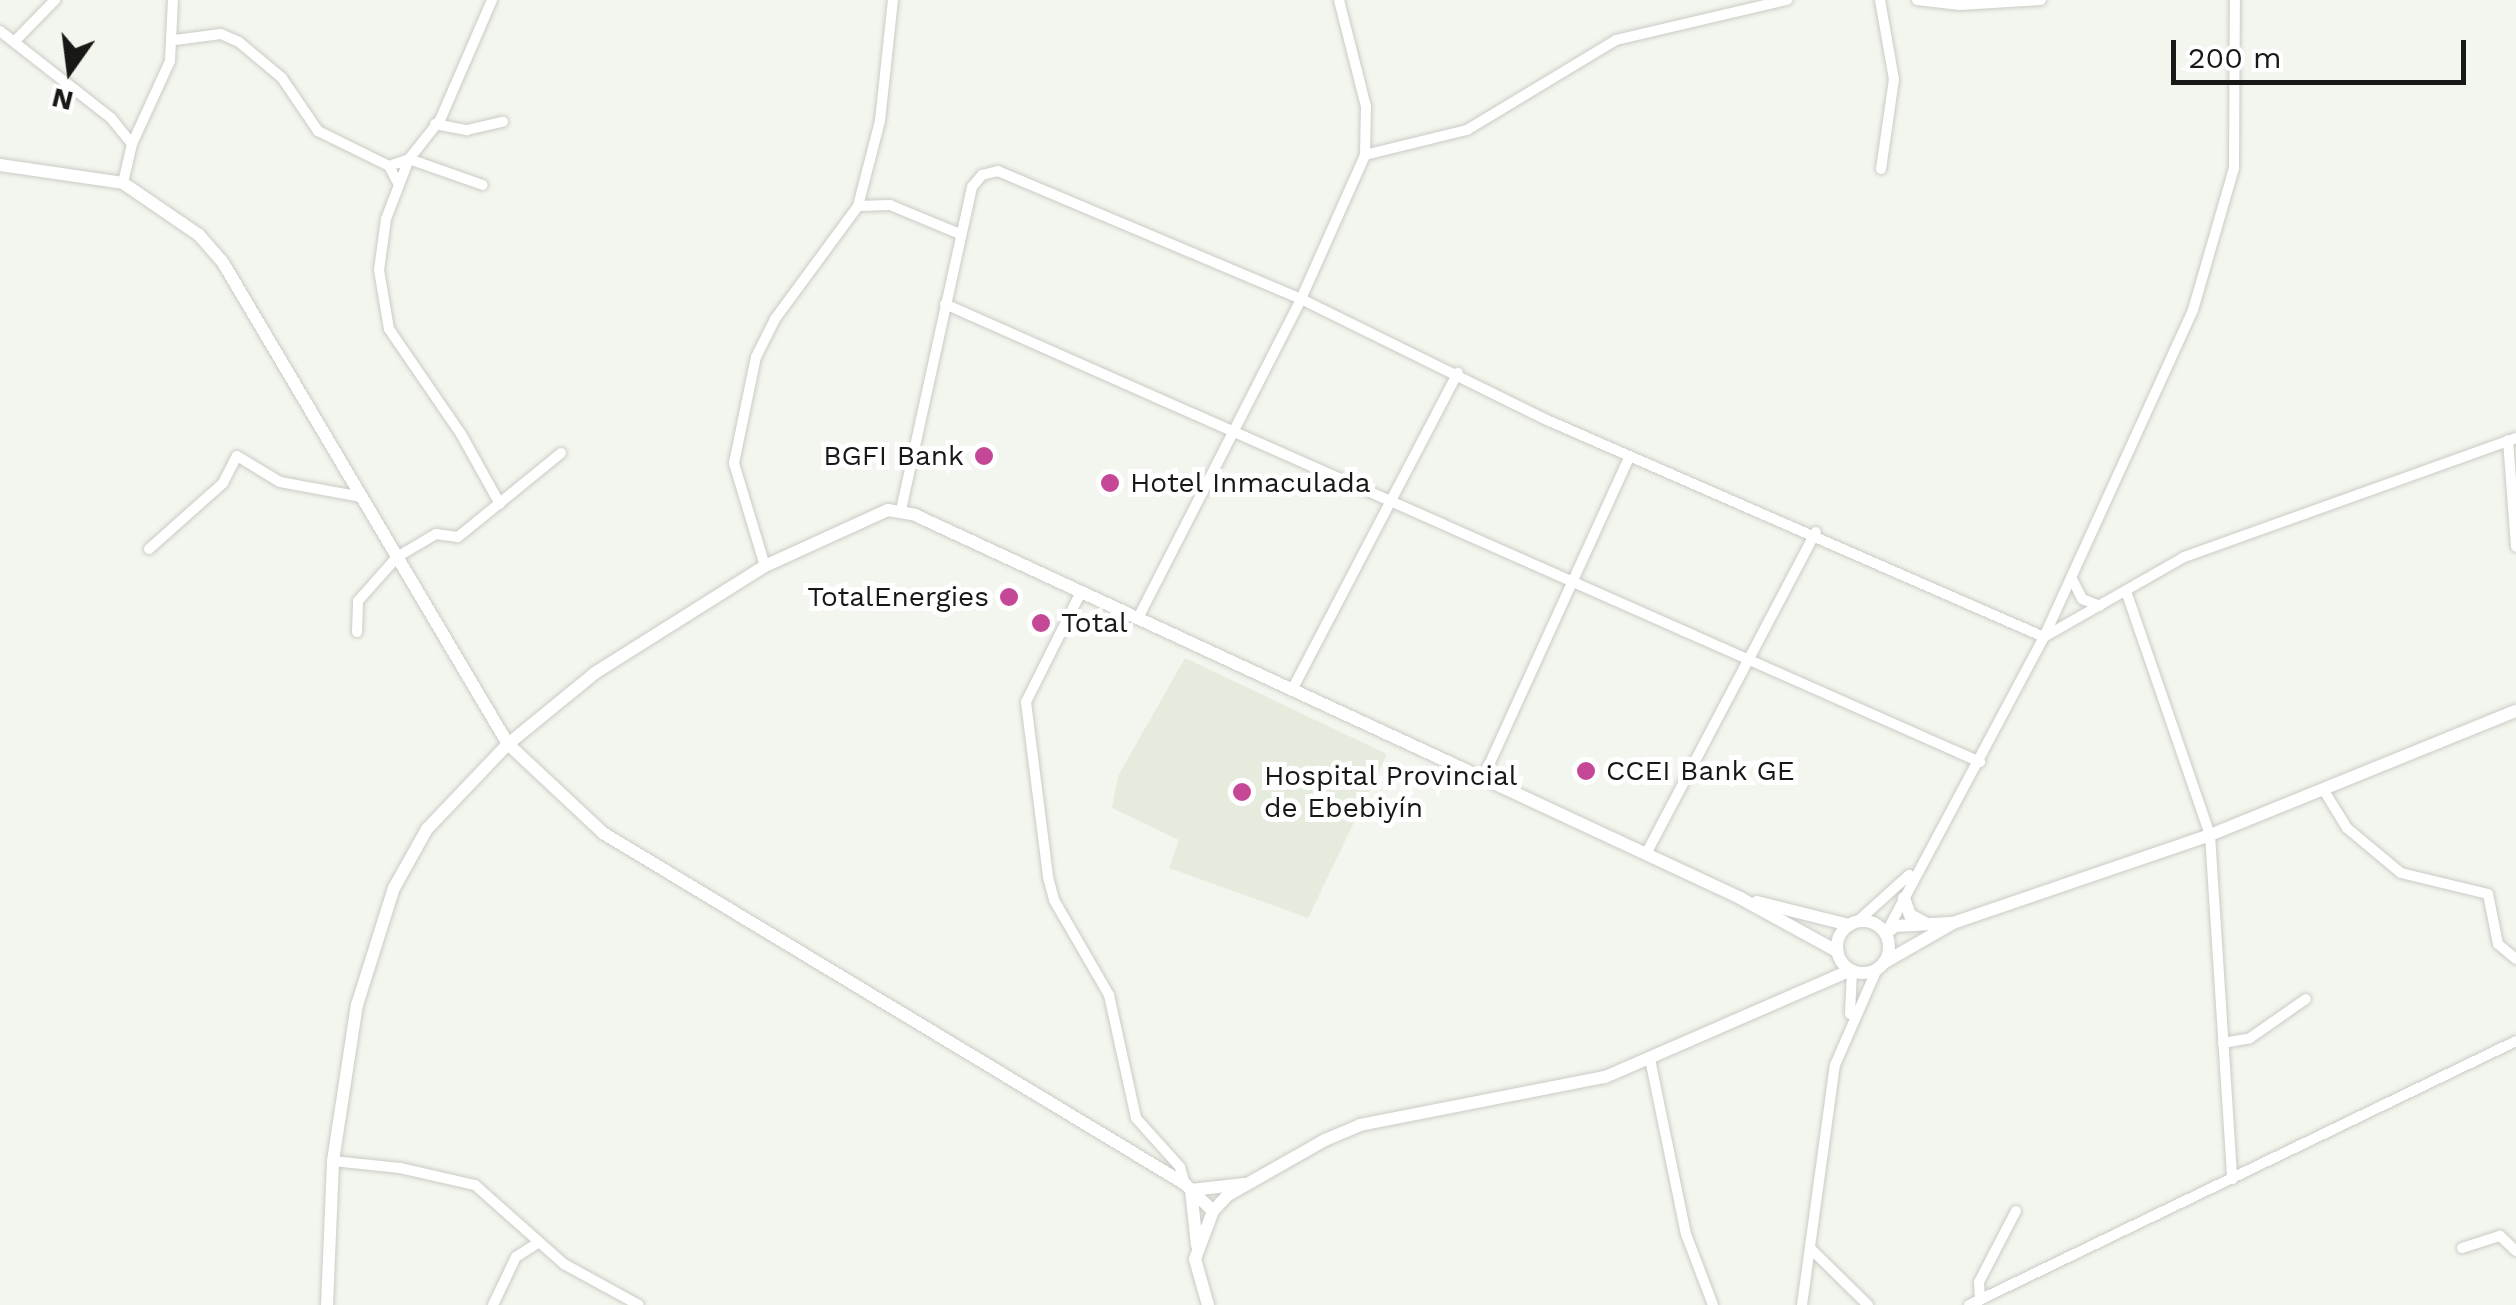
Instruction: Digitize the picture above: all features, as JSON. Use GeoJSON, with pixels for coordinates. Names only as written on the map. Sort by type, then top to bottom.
{"type":"FeatureCollection","features":[{"type":"Feature","properties":{"kind":"street"},"geometry":{"type":"LineString","coordinates":[[14,42],[56,0]]}},
{"type":"Feature","properties":{"kind":"street"},"geometry":{"type":"LineString","coordinates":[[123,183],[132,144],[175,40],[173,0]]}},
{"type":"Feature","properties":{"kind":"street"},"geometry":{"type":"LineString","coordinates":[[492,0],[435,124],[409,159],[382,239],[384,319],[500,504]]}},
{"type":"Feature","properties":{"kind":"street"},"geometry":{"type":"LineString","coordinates":[[765,566],[734,464],[756,357],[774,319],[858,206],[880,120],[892,0]]}},
{"type":"Feature","properties":{"kind":"street"},"geometry":{"type":"LineString","coordinates":[[1138,618],[1301,299],[1365,155],[1366,107],[1339,0]]}},
{"type":"Feature","properties":{"kind":"street"},"geometry":{"type":"LineString","coordinates":[[1365,155],[1467,130],[1616,40],[1787,0]]}},
{"type":"Feature","properties":{"kind":"street"},"geometry":{"type":"LineString","coordinates":[[1880,0],[1894,79],[1881,169]]}},
{"type":"Feature","properties":{"kind":"street"},"geometry":{"type":"LineString","coordinates":[[1917,0],[1960,5],[2042,0]]}},
{"type":"Feature","properties":{"kind":"street"},"geometry":{"type":"LineString","coordinates":[[1802,1305],[1835,1065],[1850,1020],[1881,965],[1886,933],[1914,871],[1980,762],[2072,579],[2187,324],[2220,231],[2234,168],[2235,0]]}},
{"type":"Feature","properties":{"kind":"street"},"geometry":{"type":"LineString","coordinates":[[0,31],[111,118],[132,144]]}},
{"type":"Feature","properties":{"kind":"street"},"geometry":{"type":"LineString","coordinates":[[175,40],[221,34],[239,42],[282,78],[330,142],[389,166],[399,185]]}},
{"type":"Feature","properties":{"kind":"street"},"geometry":{"type":"LineString","coordinates":[[435,124],[467,130],[503,122]]}},
{"type":"Feature","properties":{"kind":"street"},"geometry":{"type":"LineString","coordinates":[[389,166],[409,159],[483,184]]}},
{"type":"Feature","properties":{"kind":"street"},"geometry":{"type":"LineString","coordinates":[[0,166],[123,183],[174,212],[222,261],[508,744],[603,832],[650,865],[1188,1187],[1213,1212]]}},
{"type":"Feature","properties":{"kind":"street"},"geometry":{"type":"LineString","coordinates":[[901,510],[972,187],[982,175],[998,171],[1301,299],[1629,456],[1816,532],[2044,637]]}},
{"type":"Feature","properties":{"kind":"street"},"geometry":{"type":"LineString","coordinates":[[858,206],[890,205],[960,234]]}},
{"type":"Feature","properties":{"kind":"street"},"geometry":{"type":"LineString","coordinates":[[944,304],[1980,762]]}},
{"type":"Feature","properties":{"kind":"street"},"geometry":{"type":"LineString","coordinates":[[1292,690],[1458,373]]}},
{"type":"Feature","properties":{"kind":"street"},"geometry":{"type":"LineString","coordinates":[[2044,637],[2184,557],[2512,439],[2516,547]]}},
{"type":"Feature","properties":{"kind":"street"},"geometry":{"type":"LineString","coordinates":[[357,632],[358,600],[397,557],[436,534],[458,536],[561,452]]}},
{"type":"Feature","properties":{"kind":"street"},"geometry":{"type":"LineString","coordinates":[[148,548],[222,484],[237,456],[280,482],[362,497]]}},
{"type":"Feature","properties":{"kind":"street"},"geometry":{"type":"LineString","coordinates":[[1483,778],[1577,583],[1629,456]]}},
{"type":"Feature","properties":{"kind":"street"},"geometry":{"type":"LineString","coordinates":[[328,1305],[333,1161],[357,1005],[394,888],[428,829],[508,744],[594,673],[765,566],[862,518],[901,510],[1740,898],[1838,955],[1851,970],[1850,1020]]}},
{"type":"Feature","properties":{"kind":"street"},"geometry":{"type":"LineString","coordinates":[[1646,854],[1816,532]]}},
{"type":"Feature","properties":{"kind":"street"},"geometry":{"type":"LineString","coordinates":[[2072,579],[2082,599],[2100,606]]}},
{"type":"Feature","properties":{"kind":"street"},"geometry":{"type":"LineString","coordinates":[[2126,591],[2210,835],[2232,1178]]}},
{"type":"Feature","properties":{"kind":"street"},"geometry":{"type":"LineString","coordinates":[[1081,592],[1026,702],[1048,877],[1054,900],[1109,994],[1136,1118],[1180,1167],[1188,1187],[1198,1248],[1196,1268],[1208,1305]]}},
{"type":"Feature","properties":{"kind":"street"},"geometry":{"type":"LineString","coordinates":[[1198,1248],[1213,1212],[1248,1184],[1360,1125],[1604,1077],[1851,970],[1881,965],[1954,923],[2210,835],[2516,712]]}},
{"type":"Feature","properties":{"kind":"street"},"geometry":{"type":"LineString","coordinates":[[2323,790],[2347,828],[2401,873],[2488,894],[2498,944],[2516,959]]}},
{"type":"Feature","properties":{"kind":"street"},"geometry":{"type":"LineString","coordinates":[[1812,986],[1838,955],[1853,923],[1914,871]]}},
{"type":"Feature","properties":{"kind":"street"},"geometry":{"type":"LineString","coordinates":[[1740,898],[1853,923],[1874,922],[1886,933]]}},
{"type":"Feature","properties":{"kind":"street"},"geometry":{"type":"LineString","coordinates":[[1904,898],[1910,914],[1931,924]]}},
{"type":"Feature","properties":{"kind":"street"},"geometry":{"type":"LineString","coordinates":[[1886,933],[1954,923]]}},
{"type":"Feature","properties":{"kind":"street"},"geometry":{"type":"LineString","coordinates":[[2223,1043],[2250,1038],[2306,999]]}},
{"type":"Feature","properties":{"kind":"street"},"geometry":{"type":"LineString","coordinates":[[1974,1302],[2516,1041]]}},
{"type":"Feature","properties":{"kind":"street"},"geometry":{"type":"LineString","coordinates":[[1650,1059],[1686,1234],[1712,1305]]}},
{"type":"Feature","properties":{"kind":"street"},"geometry":{"type":"LineString","coordinates":[[333,1161],[475,1186],[564,1264],[639,1305]]}},
{"type":"Feature","properties":{"kind":"street"},"geometry":{"type":"LineString","coordinates":[[1188,1187],[1248,1184]]}},
{"type":"Feature","properties":{"kind":"street"},"geometry":{"type":"LineString","coordinates":[[1974,1302],[1979,1282],[2016,1212]]}},
{"type":"Feature","properties":{"kind":"street"},"geometry":{"type":"LineString","coordinates":[[2462,1248],[2500,1236],[2516,1251]]}},
{"type":"Feature","properties":{"kind":"street"},"geometry":{"type":"LineString","coordinates":[[493,1305],[516,1256],[539,1242]]}},
{"type":"Feature","properties":{"kind":"street"},"geometry":{"type":"LineString","coordinates":[[1811,1249],[1868,1305]]}},
{"type":"Feature","properties":{"kind":"shaded area","name":"Hospital Provincial de Ebebiyín"},"geometry":{"type":"Polygon","coordinates":[[[1185,658],[1387,754],[1308,918],[1169,868],[1179,840],[1112,808],[1118,776],[1185,658]]]}},
{"type":"Feature","properties":{"kind":"place","name":"BGFI Bank"},"geometry":{"type":"Point","coordinates":[984,456]}},
{"type":"Feature","properties":{"kind":"place","name":"Hotel Inmaculada"},"geometry":{"type":"Point","coordinates":[1110,483]}},
{"type":"Feature","properties":{"kind":"place","name":"TotalEnergies"},"geometry":{"type":"Point","coordinates":[1009,597]}},
{"type":"Feature","properties":{"kind":"place","name":"Total"},"geometry":{"type":"Point","coordinates":[1041,623]}},
{"type":"Feature","properties":{"kind":"place","name":"CCEI Bank GE"},"geometry":{"type":"Point","coordinates":[1586,771]}},
{"type":"Feature","properties":{"kind":"place","name":"Hospital Provincial de Ebebiyín"},"geometry":{"type":"Point","coordinates":[1242,792]}}]}
